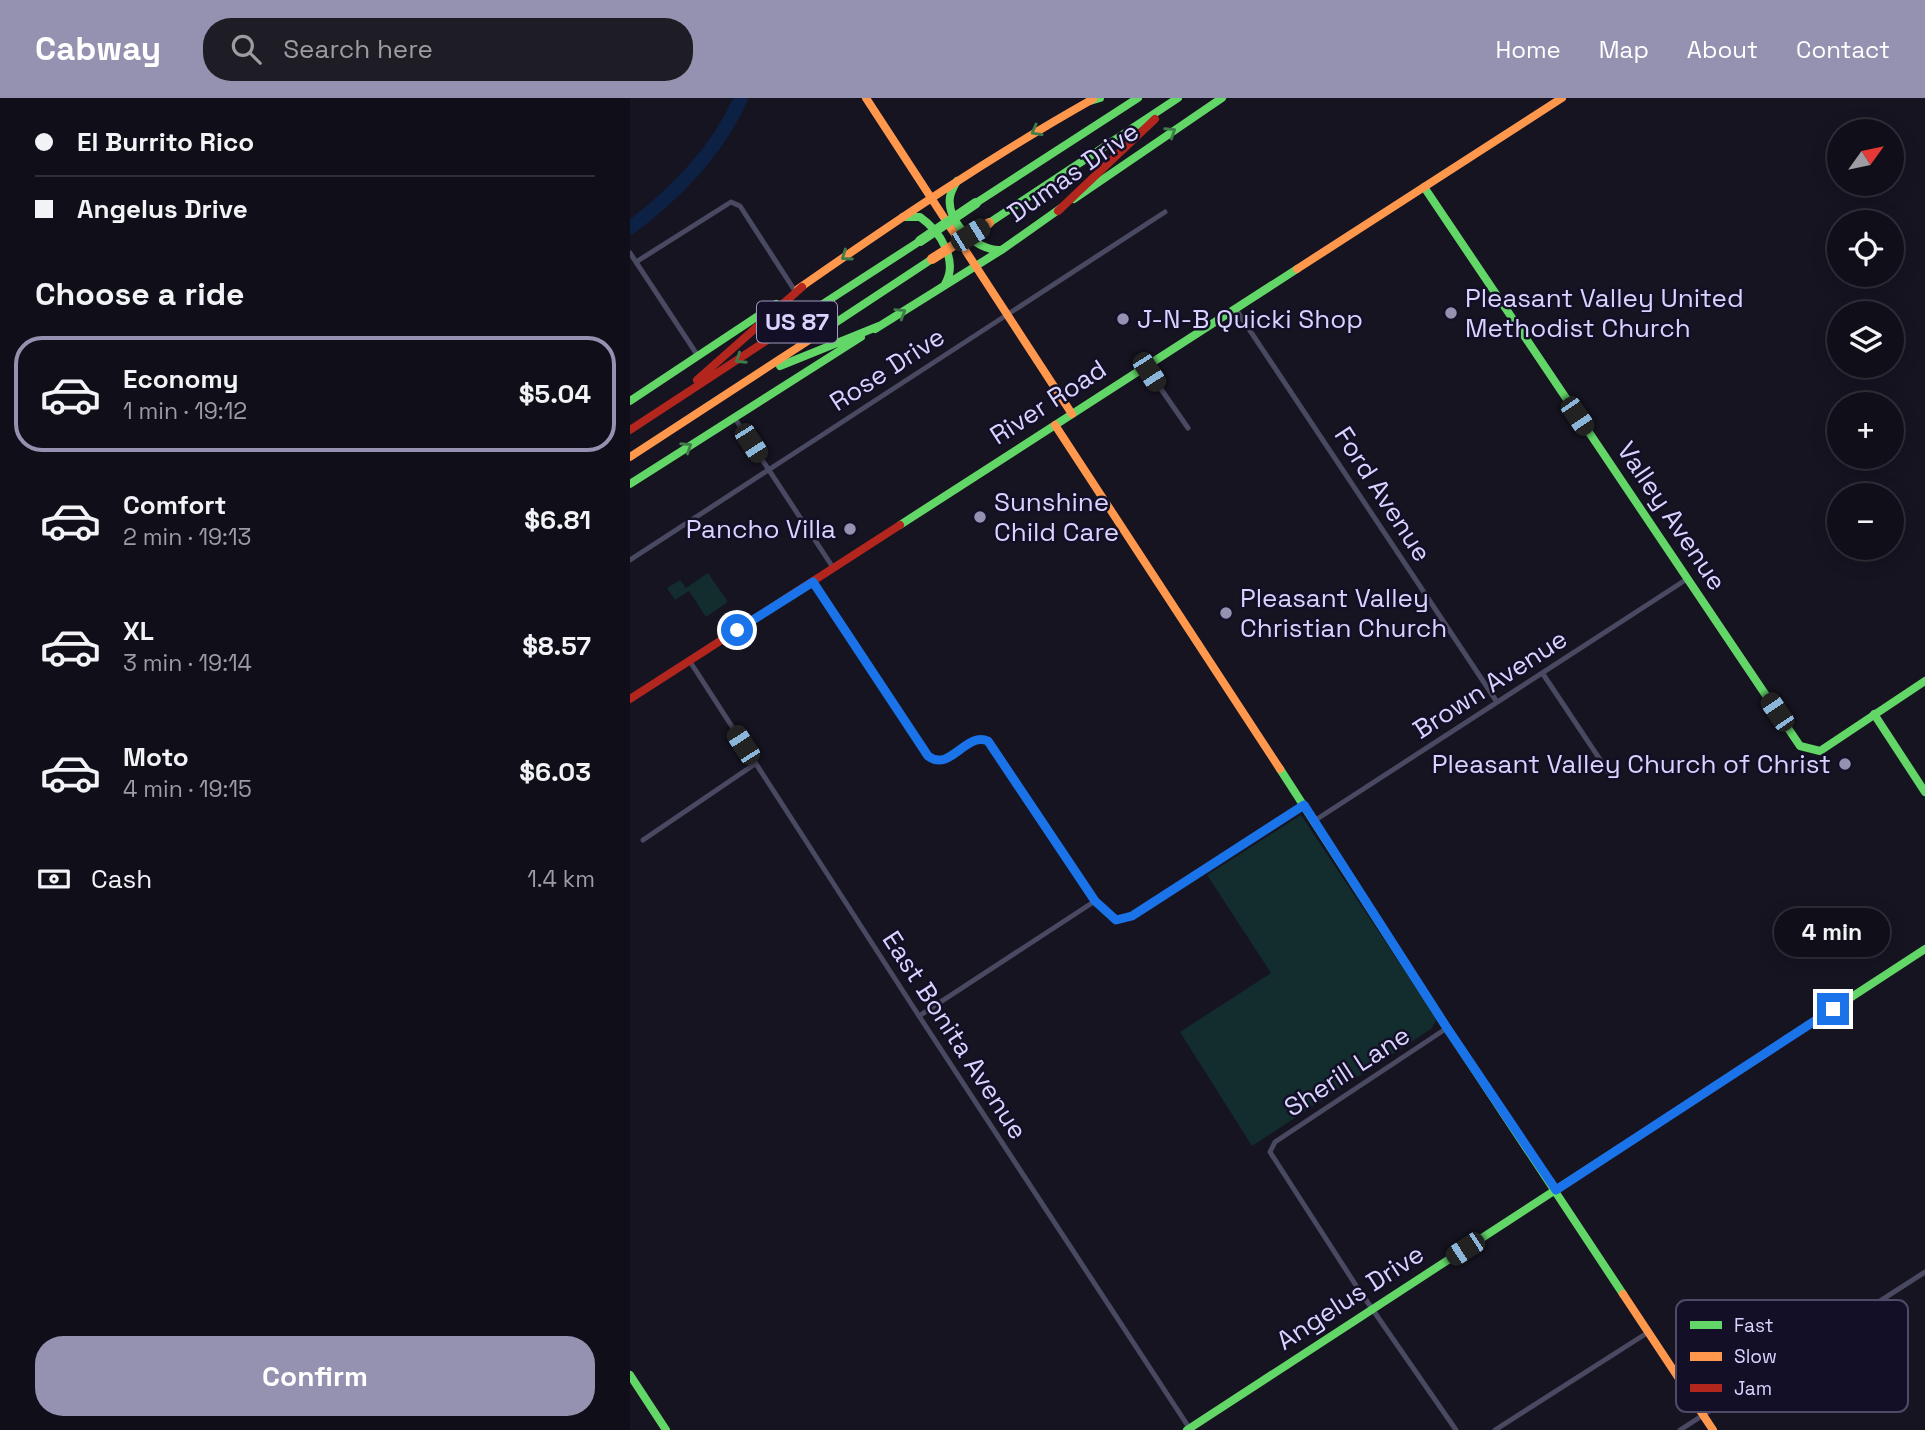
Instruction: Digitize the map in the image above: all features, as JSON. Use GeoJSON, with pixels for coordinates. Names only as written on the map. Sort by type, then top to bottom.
{"type":"FeatureCollection","features":[{"type":"Feature","properties":{"kind":"main road"},"geometry":{"type":"LineString","coordinates":[[866,98],[1072,414]]}},
{"type":"Feature","properties":{"kind":"main road","name":"US 87"},"geometry":{"type":"LineString","coordinates":[[630,430],[1138,98]]}},
{"type":"Feature","properties":{"kind":"main road"},"geometry":{"type":"LineString","coordinates":[[1058,211],[1179,98]]}},
{"type":"Feature","properties":{"kind":"main road","name":"US 87"},"geometry":{"type":"LineString","coordinates":[[630,457],[1179,98]]}},
{"type":"Feature","properties":{"kind":"main road","name":"Dumas Drive"},"geometry":{"type":"LineString","coordinates":[[630,484],[1003,249],[1137,154],[1222,98]]}},
{"type":"Feature","properties":{"kind":"main road","name":"River Road"},"geometry":{"type":"LineString","coordinates":[[630,699],[1562,98]]}},
{"type":"Feature","properties":{"kind":"main road","name":"Dumas Drive"},"geometry":{"type":"LineString","coordinates":[[630,401],[799,289],[930,197],[1020,140],[1095,99]]}},
{"type":"Feature","properties":{"kind":"main road"},"geometry":{"type":"LineString","coordinates":[[957,181],[950,197],[951,211],[962,228],[976,244],[988,250],[1003,249]]}},
{"type":"Feature","properties":{"kind":"main road","name":"Valley Avenue"},"geometry":{"type":"LineString","coordinates":[[1423,187],[1800,746],[1820,751],[1925,681]]}},
{"type":"Feature","properties":{"kind":"main road"},"geometry":{"type":"LineString","coordinates":[[900,217],[920,217],[943,245],[950,259],[952,272],[943,286]]}},
{"type":"Feature","properties":{"kind":"main road"},"geometry":{"type":"LineString","coordinates":[[673,402],[799,289]]}},
{"type":"Feature","properties":{"kind":"main road"},"geometry":{"type":"LineString","coordinates":[[716,401],[792,360],[879,326]]}},
{"type":"Feature","properties":{"kind":"main road"},"geometry":{"type":"LineString","coordinates":[[1055,425],[1676,1375]]}},
{"type":"Feature","properties":{"kind":"main road"},"geometry":{"type":"LineString","coordinates":[[1874,714],[1925,792]]}},
{"type":"Feature","properties":{"kind":"main road","name":"Angelus Drive"},"geometry":{"type":"LineString","coordinates":[[1189,1429],[1925,949]]}},
{"type":"Feature","properties":{"kind":"main road"},"geometry":{"type":"LineString","coordinates":[[630,1375],[666,1430]]}},
{"type":"Feature","properties":{"kind":"main road"},"geometry":{"type":"LineString","coordinates":[[1701,1412],[1713,1430]]}},
{"type":"Feature","properties":{"kind":"street"},"geometry":{"type":"LineString","coordinates":[[636,262],[731,202],[740,206],[799,289]]}},
{"type":"Feature","properties":{"kind":"street","name":"Rose Drive"},"geometry":{"type":"LineString","coordinates":[[630,560],[1165,212]]}},
{"type":"Feature","properties":{"kind":"street"},"geometry":{"type":"LineString","coordinates":[[630,253],[698,356]]}},
{"type":"Feature","properties":{"kind":"street","name":"Ford Avenue"},"geometry":{"type":"LineString","coordinates":[[1235,308],[1497,702]]}},
{"type":"Feature","properties":{"kind":"street"},"geometry":{"type":"LineString","coordinates":[[1145,366],[1188,428]]}},
{"type":"Feature","properties":{"kind":"street"},"geometry":{"type":"LineString","coordinates":[[734,416],[834,569]]}},
{"type":"Feature","properties":{"kind":"street","name":"Brown Avenue"},"geometry":{"type":"LineString","coordinates":[[1314,821],[1687,579]]}},
{"type":"Feature","properties":{"kind":"street"},"geometry":{"type":"LineString","coordinates":[[813,582],[928,756],[941,760],[978,739],[988,741],[1095,901],[1111,917],[1119,920],[1132,916],[1304,805]]}},
{"type":"Feature","properties":{"kind":"street","name":"East Bonita Avenue"},"geometry":{"type":"LineString","coordinates":[[689,660],[1189,1429]]}},
{"type":"Feature","properties":{"kind":"street"},"geometry":{"type":"LineString","coordinates":[[1543,674],[1609,773]]}},
{"type":"Feature","properties":{"kind":"street"},"geometry":{"type":"LineString","coordinates":[[643,839],[755,764]]}},
{"type":"Feature","properties":{"kind":"street"},"geometry":{"type":"LineString","coordinates":[[919,1016],[1095,901]]}},
{"type":"Feature","properties":{"kind":"street","name":"Sherill Lane"},"geometry":{"type":"LineString","coordinates":[[1373,1309],[1272,1156],[1270,1148],[1275,1142],[1447,1028]]}},
{"type":"Feature","properties":{"kind":"street"},"geometry":{"type":"LineString","coordinates":[[1882,1300],[1925,1272]]}},
{"type":"Feature","properties":{"kind":"street"},"geometry":{"type":"LineString","coordinates":[[1373,1309],[1456,1430]]}},
{"type":"Feature","properties":{"kind":"street"},"geometry":{"type":"LineString","coordinates":[[1495,1430],[1647,1332]]}},
{"type":"Feature","properties":{"kind":"street"},"geometry":{"type":"LineString","coordinates":[[1680,1430],[1708,1412]]}},
{"type":"Feature","properties":{"kind":"green space"},"geometry":{"type":"Polygon","coordinates":[[[708,573],[728,602],[706,617],[689,591],[675,600],[667,588],[680,580],[686,588],[708,573]]]}},
{"type":"Feature","properties":{"kind":"green space"},"geometry":{"type":"Polygon","coordinates":[[[1301,815],[1436,1021],[1431,1029],[1252,1146],[1180,1032],[1271,973],[1207,875],[1301,815]]]}},
{"type":"Feature","properties":{"kind":"waterway"},"geometry":{"type":"LineString","coordinates":[[630,228],[663,201],[694,170],[720,136],[741,98]]}},
{"type":"Feature","properties":{"kind":"traffic: fast"},"geometry":{"type":"LineString","coordinates":[[1090,101],[1100,98]]}},
{"type":"Feature","properties":{"kind":"traffic: fast"},"geometry":{"type":"LineString","coordinates":[[976,203],[1138,98]]}},
{"type":"Feature","properties":{"kind":"traffic: fast"},"geometry":{"type":"LineString","coordinates":[[989,223],[1178,98]]}},
{"type":"Feature","properties":{"kind":"traffic: fast"},"geometry":{"type":"LineString","coordinates":[[1074,199],[1222,98]]}},
{"type":"Feature","properties":{"kind":"traffic: fast"},"geometry":{"type":"LineString","coordinates":[[957,181],[950,195],[950,206],[958,225],[982,246],[1000,250]]}},
{"type":"Feature","properties":{"kind":"traffic: fast"},"geometry":{"type":"LineString","coordinates":[[1424,187],[1800,746],[1820,751],[1925,681]]}},
{"type":"Feature","properties":{"kind":"traffic: fast"},"geometry":{"type":"LineString","coordinates":[[920,241],[976,203]]}},
{"type":"Feature","properties":{"kind":"traffic: fast"},"geometry":{"type":"LineString","coordinates":[[875,329],[1003,249],[1061,208]]}},
{"type":"Feature","properties":{"kind":"traffic: fast"},"geometry":{"type":"LineString","coordinates":[[903,217],[920,217],[940,238],[949,256],[949,275],[945,284]]}},
{"type":"Feature","properties":{"kind":"traffic: fast"},"geometry":{"type":"LineString","coordinates":[[775,335],[920,241]]}},
{"type":"Feature","properties":{"kind":"traffic: fast"},"geometry":{"type":"LineString","coordinates":[[823,331],[932,259]]}},
{"type":"Feature","properties":{"kind":"traffic: fast"},"geometry":{"type":"LineString","coordinates":[[900,525],[1297,269]]}},
{"type":"Feature","properties":{"kind":"traffic: fast"},"geometry":{"type":"LineString","coordinates":[[630,401],[776,304]]}},
{"type":"Feature","properties":{"kind":"traffic: fast"},"geometry":{"type":"LineString","coordinates":[[780,366],[879,326]]}},
{"type":"Feature","properties":{"kind":"traffic: fast"},"geometry":{"type":"LineString","coordinates":[[630,484],[861,337]]}},
{"type":"Feature","properties":{"kind":"traffic: fast"},"geometry":{"type":"LineString","coordinates":[[1874,714],[1925,792]]}},
{"type":"Feature","properties":{"kind":"traffic: fast"},"geometry":{"type":"LineString","coordinates":[[1280,769],[1623,1294]]}},
{"type":"Feature","properties":{"kind":"traffic: fast"},"geometry":{"type":"LineString","coordinates":[[1801,1030],[1925,949]]}},
{"type":"Feature","properties":{"kind":"traffic: fast"},"geometry":{"type":"LineString","coordinates":[[1187,1430],[1620,1148]]}},
{"type":"Feature","properties":{"kind":"traffic: fast"},"geometry":{"type":"LineString","coordinates":[[630,1375],[666,1430]]}},
{"type":"Feature","properties":{"kind":"traffic: slow"},"geometry":{"type":"LineString","coordinates":[[866,98],[1072,414]]}},
{"type":"Feature","properties":{"kind":"traffic: slow"},"geometry":{"type":"LineString","coordinates":[[1297,269],[1562,98]]}},
{"type":"Feature","properties":{"kind":"traffic: slow"},"geometry":{"type":"LineString","coordinates":[[798,289],[943,191],[1093,99]]}},
{"type":"Feature","properties":{"kind":"traffic: slow"},"geometry":{"type":"LineString","coordinates":[[932,259],[989,223]]}},
{"type":"Feature","properties":{"kind":"traffic: slow"},"geometry":{"type":"LineString","coordinates":[[630,457],[823,331]]}},
{"type":"Feature","properties":{"kind":"traffic: slow"},"geometry":{"type":"LineString","coordinates":[[1055,425],[1280,769]]}},
{"type":"Feature","properties":{"kind":"traffic: slow"},"geometry":{"type":"LineString","coordinates":[[1623,1294],[1676,1374]]}},
{"type":"Feature","properties":{"kind":"traffic: slow"},"geometry":{"type":"LineString","coordinates":[[1701,1412],[1713,1430]]}},
{"type":"Feature","properties":{"kind":"traffic: jam"},"geometry":{"type":"LineString","coordinates":[[1058,211],[1155,119]]}},
{"type":"Feature","properties":{"kind":"traffic: jam"},"geometry":{"type":"LineString","coordinates":[[697,380],[802,287]]}},
{"type":"Feature","properties":{"kind":"traffic: jam"},"geometry":{"type":"LineString","coordinates":[[630,430],[775,335]]}},
{"type":"Feature","properties":{"kind":"traffic: jam"},"geometry":{"type":"LineString","coordinates":[[630,699],[900,525]]}},
{"type":"Feature","properties":{"kind":"traffic: jam"},"geometry":{"type":"LineString","coordinates":[[1620,1148],[1801,1030]]}},
{"type":"Feature","properties":{"kind":"place","name":"Pleasant Valley United Methodist Church"},"geometry":{"type":"Point","coordinates":[1451,313]}},
{"type":"Feature","properties":{"kind":"place","name":"J-N-B Quicki Shop"},"geometry":{"type":"Point","coordinates":[1123,319]}},
{"type":"Feature","properties":{"kind":"place","name":"Sunshine Child Care"},"geometry":{"type":"Point","coordinates":[980,517]}},
{"type":"Feature","properties":{"kind":"place","name":"Pancho Villa"},"geometry":{"type":"Point","coordinates":[850,529]}},
{"type":"Feature","properties":{"kind":"place","name":"Pleasant Valley Christian Church"},"geometry":{"type":"Point","coordinates":[1226,613]}},
{"type":"Feature","properties":{"kind":"place","name":"Pleasant Valley Church of Christ"},"geometry":{"type":"Point","coordinates":[1845,764]}},
{"type":"Feature","properties":{"kind":"route"},"geometry":{"type":"LineString","coordinates":[[737,630],[813,582],[928,756],[937,761],[978,739],[983,738],[991,743],[1095,901],[1116,920],[1132,916],[1304,805],[1447,1028],[1556,1190],[1833,1009]]}}]}
